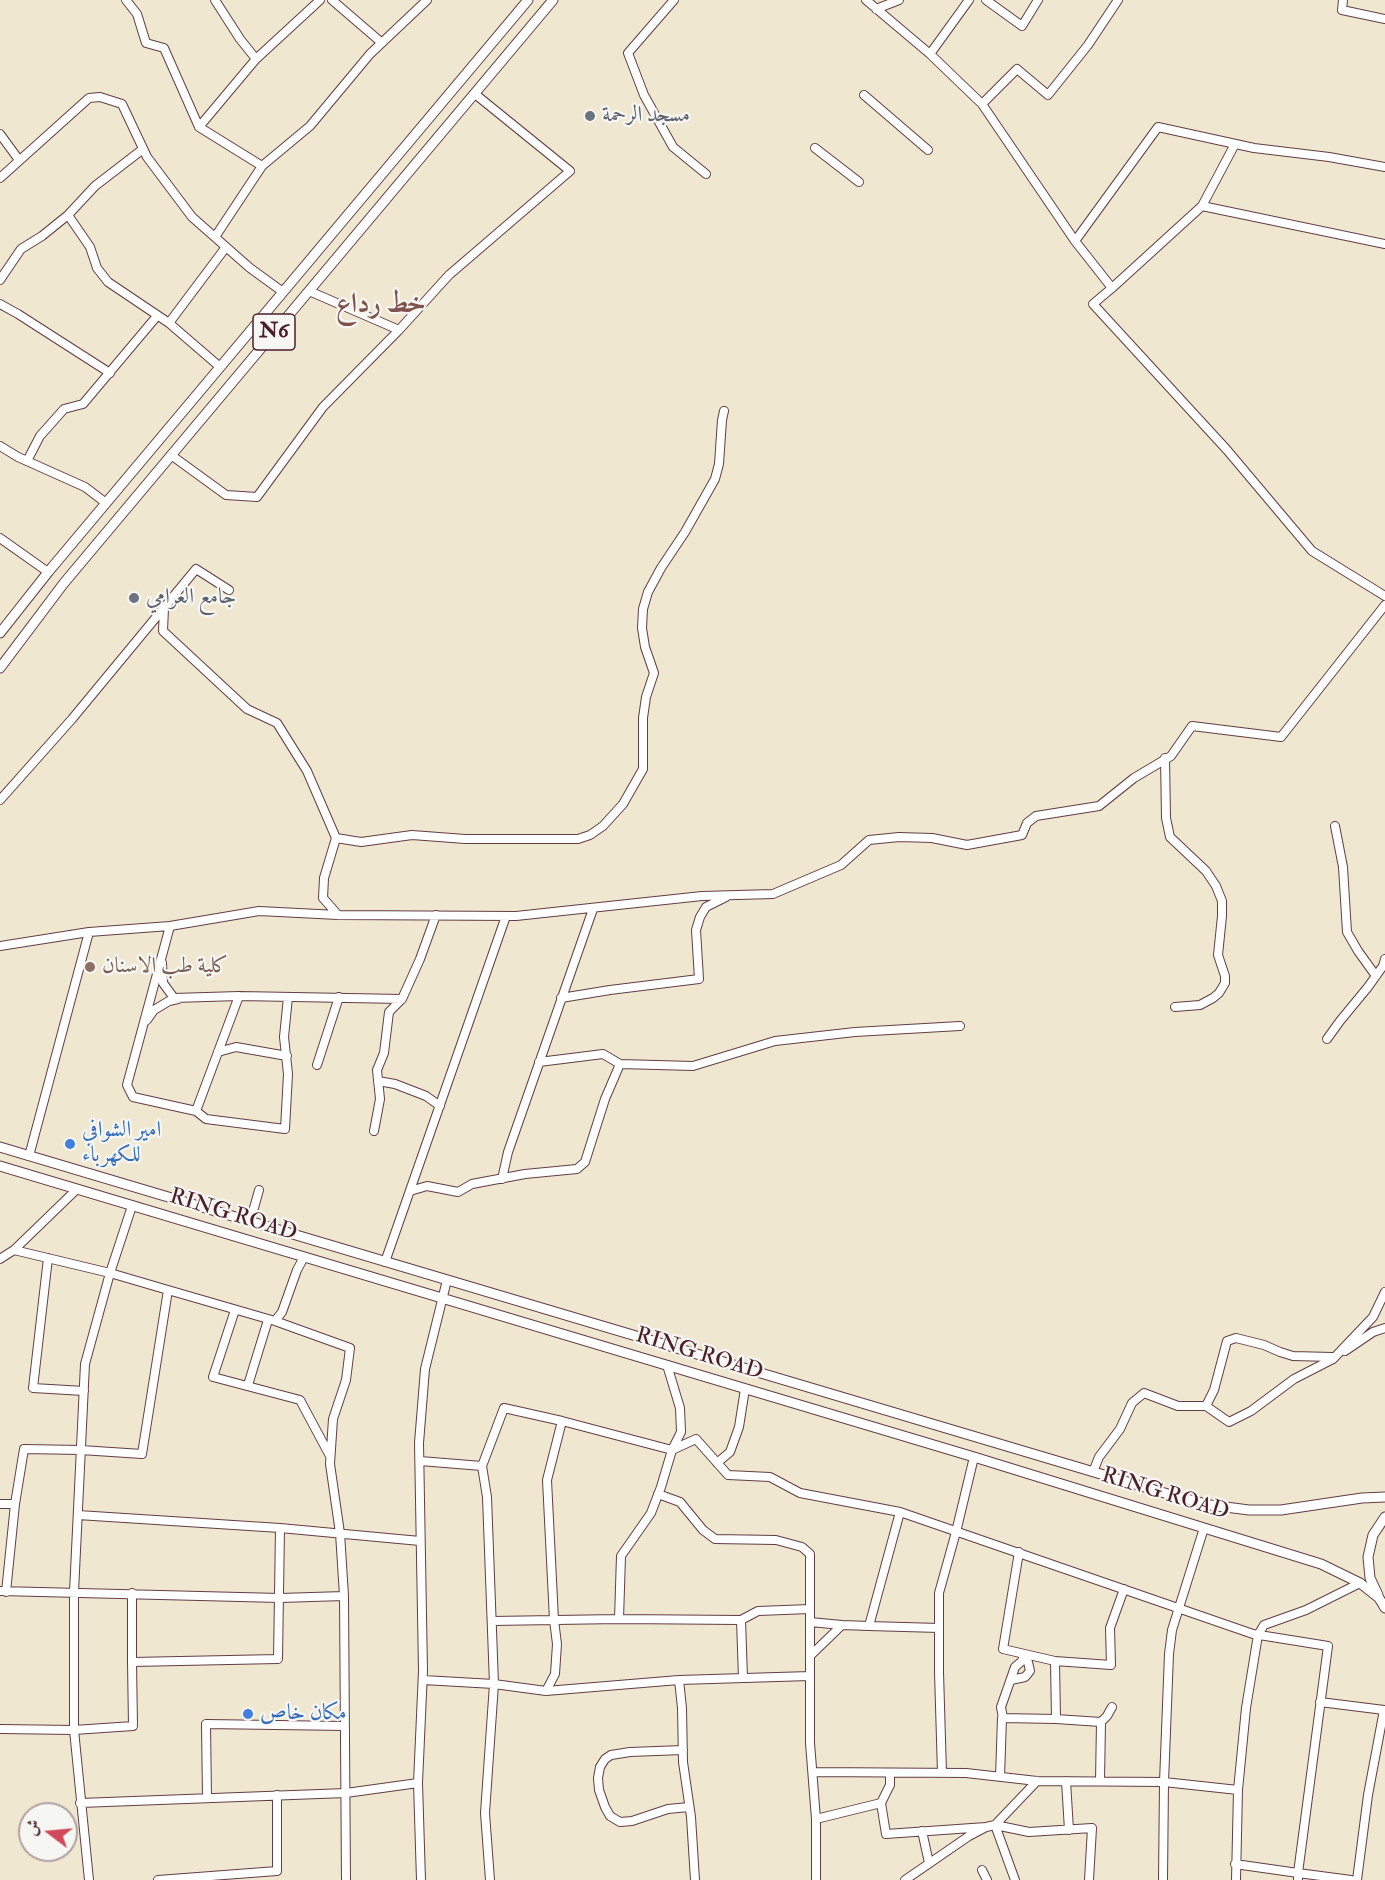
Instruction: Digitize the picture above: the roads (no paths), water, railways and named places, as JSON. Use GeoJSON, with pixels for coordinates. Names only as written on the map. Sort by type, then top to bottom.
{"type":"FeatureCollection","features":[{"type":"Feature","properties":{"kind":"main road","name":"N6"},"geometry":{"type":"LineString","coordinates":[[0,633],[48,572],[528,0]]}},
{"type":"Feature","properties":{"kind":"main road","name":"N6"},"geometry":{"type":"LineString","coordinates":[[0,668],[64,583],[553,0]]}},
{"type":"Feature","properties":{"kind":"main road"},"geometry":{"type":"LineString","coordinates":[[480,58],[492,72]]}},
{"type":"Feature","properties":{"kind":"main road"},"geometry":{"type":"LineString","coordinates":[[412,139],[424,154]]}},
{"type":"Feature","properties":{"kind":"main road"},"geometry":{"type":"LineString","coordinates":[[48,572],[64,583]]}},
{"type":"Feature","properties":{"kind":"main road","name":"RING ROAD"},"geometry":{"type":"LineString","coordinates":[[0,1147],[1210,1505],[1249,1510],[1281,1510],[1362,1498],[1385,1497]]}},
{"type":"Feature","properties":{"kind":"main road","name":"RING ROAD"},"geometry":{"type":"LineString","coordinates":[[0,1166],[974,1457],[1321,1564],[1360,1583],[1383,1604]]}},
{"type":"Feature","properties":{"kind":"main road"},"geometry":{"type":"LineString","coordinates":[[250,1241],[253,1222]]}},
{"type":"Feature","properties":{"kind":"main road"},"geometry":{"type":"LineString","coordinates":[[1383,1604],[1370,1578],[1368,1557],[1373,1535],[1385,1516]]}},
{"type":"Feature","properties":{"kind":"street"},"geometry":{"type":"LineString","coordinates":[[126,0],[137,14],[146,43],[164,48],[199,127],[262,166]]}},
{"type":"Feature","properties":{"kind":"street"},"geometry":{"type":"LineString","coordinates":[[199,127],[256,59],[320,0]]}},
{"type":"Feature","properties":{"kind":"street"},"geometry":{"type":"LineString","coordinates":[[332,0],[382,43]]}},
{"type":"Feature","properties":{"kind":"street"},"geometry":{"type":"LineString","coordinates":[[215,237],[262,166],[310,126],[370,54],[427,0]]}},
{"type":"Feature","properties":{"kind":"street"},"geometry":{"type":"LineString","coordinates":[[674,0],[628,53],[644,95],[674,147],[706,174]]}},
{"type":"Feature","properties":{"kind":"street"},"geometry":{"type":"LineString","coordinates":[[866,0],[930,54],[982,104],[1075,241],[1112,288]]}},
{"type":"Feature","properties":{"kind":"street"},"geometry":{"type":"LineString","coordinates":[[876,9],[899,0]]}},
{"type":"Feature","properties":{"kind":"street"},"geometry":{"type":"LineString","coordinates":[[930,54],[969,0]]}},
{"type":"Feature","properties":{"kind":"street"},"geometry":{"type":"LineString","coordinates":[[986,0],[1022,26],[1038,0]]}},
{"type":"Feature","properties":{"kind":"street"},"geometry":{"type":"LineString","coordinates":[[982,104],[1017,69],[1048,95],[1088,45],[1118,0]]}},
{"type":"Feature","properties":{"kind":"street"},"geometry":{"type":"LineString","coordinates":[[1343,0],[1342,10],[1385,19]]}},
{"type":"Feature","properties":{"kind":"street"},"geometry":{"type":"LineString","coordinates":[[220,2],[240,39],[256,59]]}},
{"type":"Feature","properties":{"kind":"street"},"geometry":{"type":"LineString","coordinates":[[171,455],[226,495],[257,497],[323,407],[399,330],[449,275],[570,171],[475,94]]}},
{"type":"Feature","properties":{"kind":"street"},"geometry":{"type":"LineString","coordinates":[[864,95],[928,150]]}},
{"type":"Feature","properties":{"kind":"street"},"geometry":{"type":"LineString","coordinates":[[0,178],[89,98],[100,97],[122,104],[147,157],[192,217],[250,268],[283,292]]}},
{"type":"Feature","properties":{"kind":"street"},"geometry":{"type":"LineString","coordinates":[[1075,241],[1158,127],[1235,144],[1385,167]]}},
{"type":"Feature","properties":{"kind":"street"},"geometry":{"type":"LineString","coordinates":[[0,134],[19,160]]}},
{"type":"Feature","properties":{"kind":"street"},"geometry":{"type":"LineString","coordinates":[[1235,144],[1202,206],[1093,304],[1227,450],[1312,551],[1385,596]]}},
{"type":"Feature","properties":{"kind":"street"},"geometry":{"type":"LineString","coordinates":[[815,148],[859,182]]}},
{"type":"Feature","properties":{"kind":"street"},"geometry":{"type":"LineString","coordinates":[[0,280],[21,249],[68,215],[95,186],[143,149]]}},
{"type":"Feature","properties":{"kind":"street"},"geometry":{"type":"LineString","coordinates":[[1202,206],[1385,244]]}},
{"type":"Feature","properties":{"kind":"street"},"geometry":{"type":"LineString","coordinates":[[68,215],[90,248],[97,268],[108,282],[169,323],[220,367]]}},
{"type":"Feature","properties":{"kind":"street"},"geometry":{"type":"LineString","coordinates":[[169,323],[226,247]]}},
{"type":"Feature","properties":{"kind":"street"},"geometry":{"type":"LineString","coordinates":[[309,291],[399,330]]}},
{"type":"Feature","properties":{"kind":"street"},"geometry":{"type":"LineString","coordinates":[[0,304],[110,373]]}},
{"type":"Feature","properties":{"kind":"street"},"geometry":{"type":"LineString","coordinates":[[27,461],[40,436],[64,409],[83,404],[157,316]]}},
{"type":"Feature","properties":{"kind":"street"},"geometry":{"type":"LineString","coordinates":[[336,838],[361,842],[412,835],[465,839],[578,839],[590,835],[623,804],[643,769],[644,708],[654,673],[645,647],[642,628],[643,609],[648,592],[661,568],[685,532],[715,479],[719,464],[724,411]]}},
{"type":"Feature","properties":{"kind":"street"},"geometry":{"type":"LineString","coordinates":[[0,446],[85,487],[106,503]]}},
{"type":"Feature","properties":{"kind":"street"},"geometry":{"type":"LineString","coordinates":[[0,538],[48,572]]}},
{"type":"Feature","properties":{"kind":"street"},"geometry":{"type":"LineString","coordinates":[[0,800],[72,719],[196,569],[229,590]]}},
{"type":"Feature","properties":{"kind":"street"},"geometry":{"type":"LineString","coordinates":[[0,946],[89,932],[170,926],[259,911],[338,915],[506,916],[593,909],[702,896],[773,894],[841,865],[869,840],[899,837],[932,838],[967,846],[1022,835],[1028,823],[1036,816],[1099,806],[1134,778],[1171,756],[1192,726],[1281,737],[1385,605]]}},
{"type":"Feature","properties":{"kind":"street"},"geometry":{"type":"LineString","coordinates":[[164,609],[163,631],[247,709],[277,723],[307,771],[336,838],[324,878],[323,898],[338,915]]}},
{"type":"Feature","properties":{"kind":"street"},"geometry":{"type":"LineString","coordinates":[[1166,758],[1166,818],[1170,837],[1206,871],[1222,901],[1218,955],[1225,976],[1225,983],[1213,998],[1200,1005],[1175,1007]]}},
{"type":"Feature","properties":{"kind":"street"},"geometry":{"type":"LineString","coordinates":[[1335,826],[1342,867],[1347,932],[1376,976]]}},
{"type":"Feature","properties":{"kind":"street"},"geometry":{"type":"LineString","coordinates":[[561,998],[699,979],[696,930],[700,917],[706,907],[730,895]]}},
{"type":"Feature","properties":{"kind":"street"},"geometry":{"type":"LineString","coordinates":[[502,1179],[507,1152],[593,909]]}},
{"type":"Feature","properties":{"kind":"street"},"geometry":{"type":"LineString","coordinates":[[374,1131],[380,1099],[377,1070],[384,1053],[389,1012],[402,999],[436,915]]}},
{"type":"Feature","properties":{"kind":"street"},"geometry":{"type":"LineString","coordinates":[[385,1262],[506,916]]}},
{"type":"Feature","properties":{"kind":"street"},"geometry":{"type":"LineString","coordinates":[[170,926],[127,1085],[133,1097],[195,1111],[206,1119],[285,1129],[288,1074],[284,1037],[288,997]]}},
{"type":"Feature","properties":{"kind":"street"},"geometry":{"type":"LineString","coordinates":[[29,1156],[89,932]]}},
{"type":"Feature","properties":{"kind":"street"},"geometry":{"type":"LineString","coordinates":[[162,957],[163,983],[174,998],[239,996],[402,999]]}},
{"type":"Feature","properties":{"kind":"street"},"geometry":{"type":"LineString","coordinates":[[1327,1039],[1384,965]]}},
{"type":"Feature","properties":{"kind":"street"},"geometry":{"type":"LineString","coordinates":[[195,1111],[239,996]]}},
{"type":"Feature","properties":{"kind":"street"},"geometry":{"type":"LineString","coordinates":[[143,1026],[154,1010],[169,1001],[183,998]]}},
{"type":"Feature","properties":{"kind":"street"},"geometry":{"type":"LineString","coordinates":[[317,1065],[339,998]]}},
{"type":"Feature","properties":{"kind":"street"},"geometry":{"type":"LineString","coordinates":[[539,1062],[603,1054],[620,1064],[693,1066],[775,1041],[855,1032],[960,1026]]}},
{"type":"Feature","properties":{"kind":"street"},"geometry":{"type":"LineString","coordinates":[[218,1052],[236,1047],[287,1056]]}},
{"type":"Feature","properties":{"kind":"street"},"geometry":{"type":"LineString","coordinates":[[410,1191],[427,1186],[458,1192],[472,1184],[547,1171],[577,1169],[585,1162],[604,1099],[620,1064]]}},
{"type":"Feature","properties":{"kind":"street"},"geometry":{"type":"LineString","coordinates":[[378,1081],[395,1084],[426,1096],[440,1106]]}},
{"type":"Feature","properties":{"kind":"street"},"geometry":{"type":"LineString","coordinates":[[0,1259],[14,1250],[77,1189]]}},
{"type":"Feature","properties":{"kind":"street"},"geometry":{"type":"LineString","coordinates":[[253,1222],[259,1190]]}},
{"type":"Feature","properties":{"kind":"street"},"geometry":{"type":"LineString","coordinates":[[88,1880],[74,1730],[74,1592],[85,1364],[110,1273],[132,1206]]}},
{"type":"Feature","properties":{"kind":"street"},"geometry":{"type":"LineString","coordinates":[[14,1250],[110,1273],[271,1321],[350,1348],[346,1380],[333,1419],[330,1464],[340,1533],[344,1596],[346,1880]]}},
{"type":"Feature","properties":{"kind":"street"},"geometry":{"type":"LineString","coordinates":[[248,1385],[271,1321],[282,1312],[304,1257]]}},
{"type":"Feature","properties":{"kind":"street"},"geometry":{"type":"LineString","coordinates":[[48,1258],[33,1388],[84,1391]]}},
{"type":"Feature","properties":{"kind":"street"},"geometry":{"type":"LineString","coordinates":[[421,1880],[418,1784],[423,1680],[419,1443],[425,1369],[447,1280]]}},
{"type":"Feature","properties":{"kind":"street"},"geometry":{"type":"LineString","coordinates":[[168,1290],[142,1454],[81,1449],[24,1449],[3,1592],[280,1598],[344,1596]]}},
{"type":"Feature","properties":{"kind":"street"},"geometry":{"type":"LineString","coordinates":[[1206,1406],[1214,1390],[1227,1341],[1236,1338],[1247,1340],[1293,1356],[1334,1358],[1373,1317],[1385,1292]]}},
{"type":"Feature","properties":{"kind":"street"},"geometry":{"type":"LineString","coordinates":[[235,1310],[213,1377],[300,1400],[331,1457]]}},
{"type":"Feature","properties":{"kind":"street"},"geometry":{"type":"LineString","coordinates":[[1093,1472],[1099,1457],[1120,1429],[1132,1402],[1144,1394],[1178,1406],[1206,1406],[1229,1422],[1251,1411],[1294,1378],[1334,1358],[1373,1332],[1385,1328]]}},
{"type":"Feature","properties":{"kind":"street"},"geometry":{"type":"LineString","coordinates":[[620,1618],[621,1556],[651,1512],[672,1450],[681,1432],[680,1408],[667,1365]]}},
{"type":"Feature","properties":{"kind":"street"},"geometry":{"type":"LineString","coordinates":[[717,1463],[730,1452],[739,1428],[745,1389]]}},
{"type":"Feature","properties":{"kind":"street"},"geometry":{"type":"LineString","coordinates":[[490,1880],[484,1813],[494,1684],[487,1497],[482,1466],[504,1408],[672,1450],[696,1439],[728,1475],[770,1477],[800,1493],[900,1512],[1258,1635],[1328,1646],[1298,1876]]}},
{"type":"Feature","properties":{"kind":"street"},"geometry":{"type":"LineString","coordinates":[[546,1691],[555,1674],[557,1644],[547,1480],[562,1421]]}},
{"type":"Feature","properties":{"kind":"street"},"geometry":{"type":"LineString","coordinates":[[942,1773],[939,1593],[974,1457]]}},
{"type":"Feature","properties":{"kind":"street"},"geometry":{"type":"LineString","coordinates":[[420,1461],[482,1466]]}},
{"type":"Feature","properties":{"kind":"street"},"geometry":{"type":"LineString","coordinates":[[658,1494],[680,1502],[703,1530],[715,1539],[776,1540],[802,1548],[810,1554],[810,1743],[816,1819],[816,1880]]}},
{"type":"Feature","properties":{"kind":"street"},"geometry":{"type":"LineString","coordinates":[[0,1504],[15,1504]]}},
{"type":"Feature","properties":{"kind":"street"},"geometry":{"type":"LineString","coordinates":[[869,1626],[900,1512]]}},
{"type":"Feature","properties":{"kind":"street"},"geometry":{"type":"LineString","coordinates":[[78,1515],[280,1528],[420,1541]]}},
{"type":"Feature","properties":{"kind":"street"},"geometry":{"type":"LineString","coordinates":[[132,1662],[278,1659],[280,1528]]}},
{"type":"Feature","properties":{"kind":"street"},"geometry":{"type":"LineString","coordinates":[[1163,1880],[1169,1654],[1178,1607],[1204,1528]]}},
{"type":"Feature","properties":{"kind":"street"},"geometry":{"type":"LineString","coordinates":[[1019,1552],[1003,1650],[1027,1657],[1055,1661],[1111,1665],[1110,1628],[1125,1589]]}},
{"type":"Feature","properties":{"kind":"street"},"geometry":{"type":"LineString","coordinates":[[1236,1880],[1238,1790],[1246,1708],[1258,1635],[1264,1625],[1306,1610],[1360,1583]]}},
{"type":"Feature","properties":{"kind":"street"},"geometry":{"type":"LineString","coordinates":[[0,1729],[74,1730],[133,1726],[132,1593]]}},
{"type":"Feature","properties":{"kind":"street"},"geometry":{"type":"LineString","coordinates":[[492,1621],[620,1618],[741,1620],[758,1611],[810,1609]]}},
{"type":"Feature","properties":{"kind":"street"},"geometry":{"type":"LineString","coordinates":[[741,1620],[743,1678]]}},
{"type":"Feature","properties":{"kind":"street"},"geometry":{"type":"LineString","coordinates":[[810,1622],[939,1628]]}},
{"type":"Feature","properties":{"kind":"street"},"geometry":{"type":"LineString","coordinates":[[810,1656],[842,1625]]}},
{"type":"Feature","properties":{"kind":"street"},"geometry":{"type":"LineString","coordinates":[[1000,1777],[1003,1718],[1001,1707],[1015,1668],[1027,1657]]}},
{"type":"Feature","properties":{"kind":"street"},"geometry":{"type":"LineString","coordinates":[[1055,1661],[1056,1719]]}},
{"type":"Feature","properties":{"kind":"street"},"geometry":{"type":"LineString","coordinates":[[423,1680],[494,1684],[546,1691],[679,1680],[810,1676]]}},
{"type":"Feature","properties":{"kind":"street"},"geometry":{"type":"LineString","coordinates":[[679,1680],[683,1762],[695,1880]]}},
{"type":"Feature","properties":{"kind":"street"},"geometry":{"type":"LineString","coordinates":[[1320,1702],[1384,1710],[1368,1795],[1357,1880]]}},
{"type":"Feature","properties":{"kind":"street"},"geometry":{"type":"LineString","coordinates":[[1100,1781],[1101,1722],[1112,1707]]}},
{"type":"Feature","properties":{"kind":"street"},"geometry":{"type":"LineString","coordinates":[[1003,1718],[1101,1722]]}},
{"type":"Feature","properties":{"kind":"street"},"geometry":{"type":"LineString","coordinates":[[207,1798],[206,1724],[345,1726]]}},
{"type":"Feature","properties":{"kind":"street"},"geometry":{"type":"LineString","coordinates":[[683,1750],[611,1755],[600,1767],[599,1790],[610,1816],[620,1822],[632,1821],[668,1809],[689,1807]]}},
{"type":"Feature","properties":{"kind":"street"},"geometry":{"type":"LineString","coordinates":[[813,1772],[966,1773],[1037,1781],[1164,1782],[1238,1790]]}},
{"type":"Feature","properties":{"kind":"street"},"geometry":{"type":"LineString","coordinates":[[890,1773],[890,1785],[881,1803],[886,1833],[995,1825],[1029,1832],[1092,1828],[1089,1880]]}},
{"type":"Feature","properties":{"kind":"street"},"geometry":{"type":"LineString","coordinates":[[995,1825],[1037,1781]]}},
{"type":"Feature","properties":{"kind":"street"},"geometry":{"type":"LineString","coordinates":[[1066,1781],[1069,1830]]}},
{"type":"Feature","properties":{"kind":"street"},"geometry":{"type":"LineString","coordinates":[[80,1803],[346,1793],[418,1784]]}},
{"type":"Feature","properties":{"kind":"street"},"geometry":{"type":"LineString","coordinates":[[158,1880],[277,1871],[277,1795]]}},
{"type":"Feature","properties":{"kind":"street"},"geometry":{"type":"LineString","coordinates":[[816,1819],[881,1803]]}},
{"type":"Feature","properties":{"kind":"street"},"geometry":{"type":"LineString","coordinates":[[995,1825],[1015,1880]]}},
{"type":"Feature","properties":{"kind":"street"},"geometry":{"type":"LineString","coordinates":[[905,1880],[986,1827]]}},
{"type":"Feature","properties":{"kind":"street"},"geometry":{"type":"LineString","coordinates":[[922,1831],[929,1863]]}},
{"type":"Feature","properties":{"kind":"street"},"geometry":{"type":"LineString","coordinates":[[1235,1864],[1298,1876],[1351,1880]]}},
{"type":"Feature","properties":{"kind":"street"},"geometry":{"type":"LineString","coordinates":[[981,1870],[987,1880]]}},
{"type":"Feature","properties":{"kind":"place","name":"مسجد الرحمة"},"geometry":{"type":"Point","coordinates":[590,116]}},
{"type":"Feature","properties":{"kind":"place","name":"جامع العرامي"},"geometry":{"type":"Point","coordinates":[134,598]}},
{"type":"Feature","properties":{"kind":"place","name":"كلية طب الاسنان"},"geometry":{"type":"Point","coordinates":[90,967]}},
{"type":"Feature","properties":{"kind":"place","name":"امير الشوافي للكهرباء"},"geometry":{"type":"Point","coordinates":[70,1144]}},
{"type":"Feature","properties":{"kind":"place","name":"مكان خاص"},"geometry":{"type":"Point","coordinates":[248,1714]}},
{"type":"Feature","properties":{"kind":"district","name":"خط رداع"},"geometry":{"type":"Point","coordinates":[381,306]}}]}
